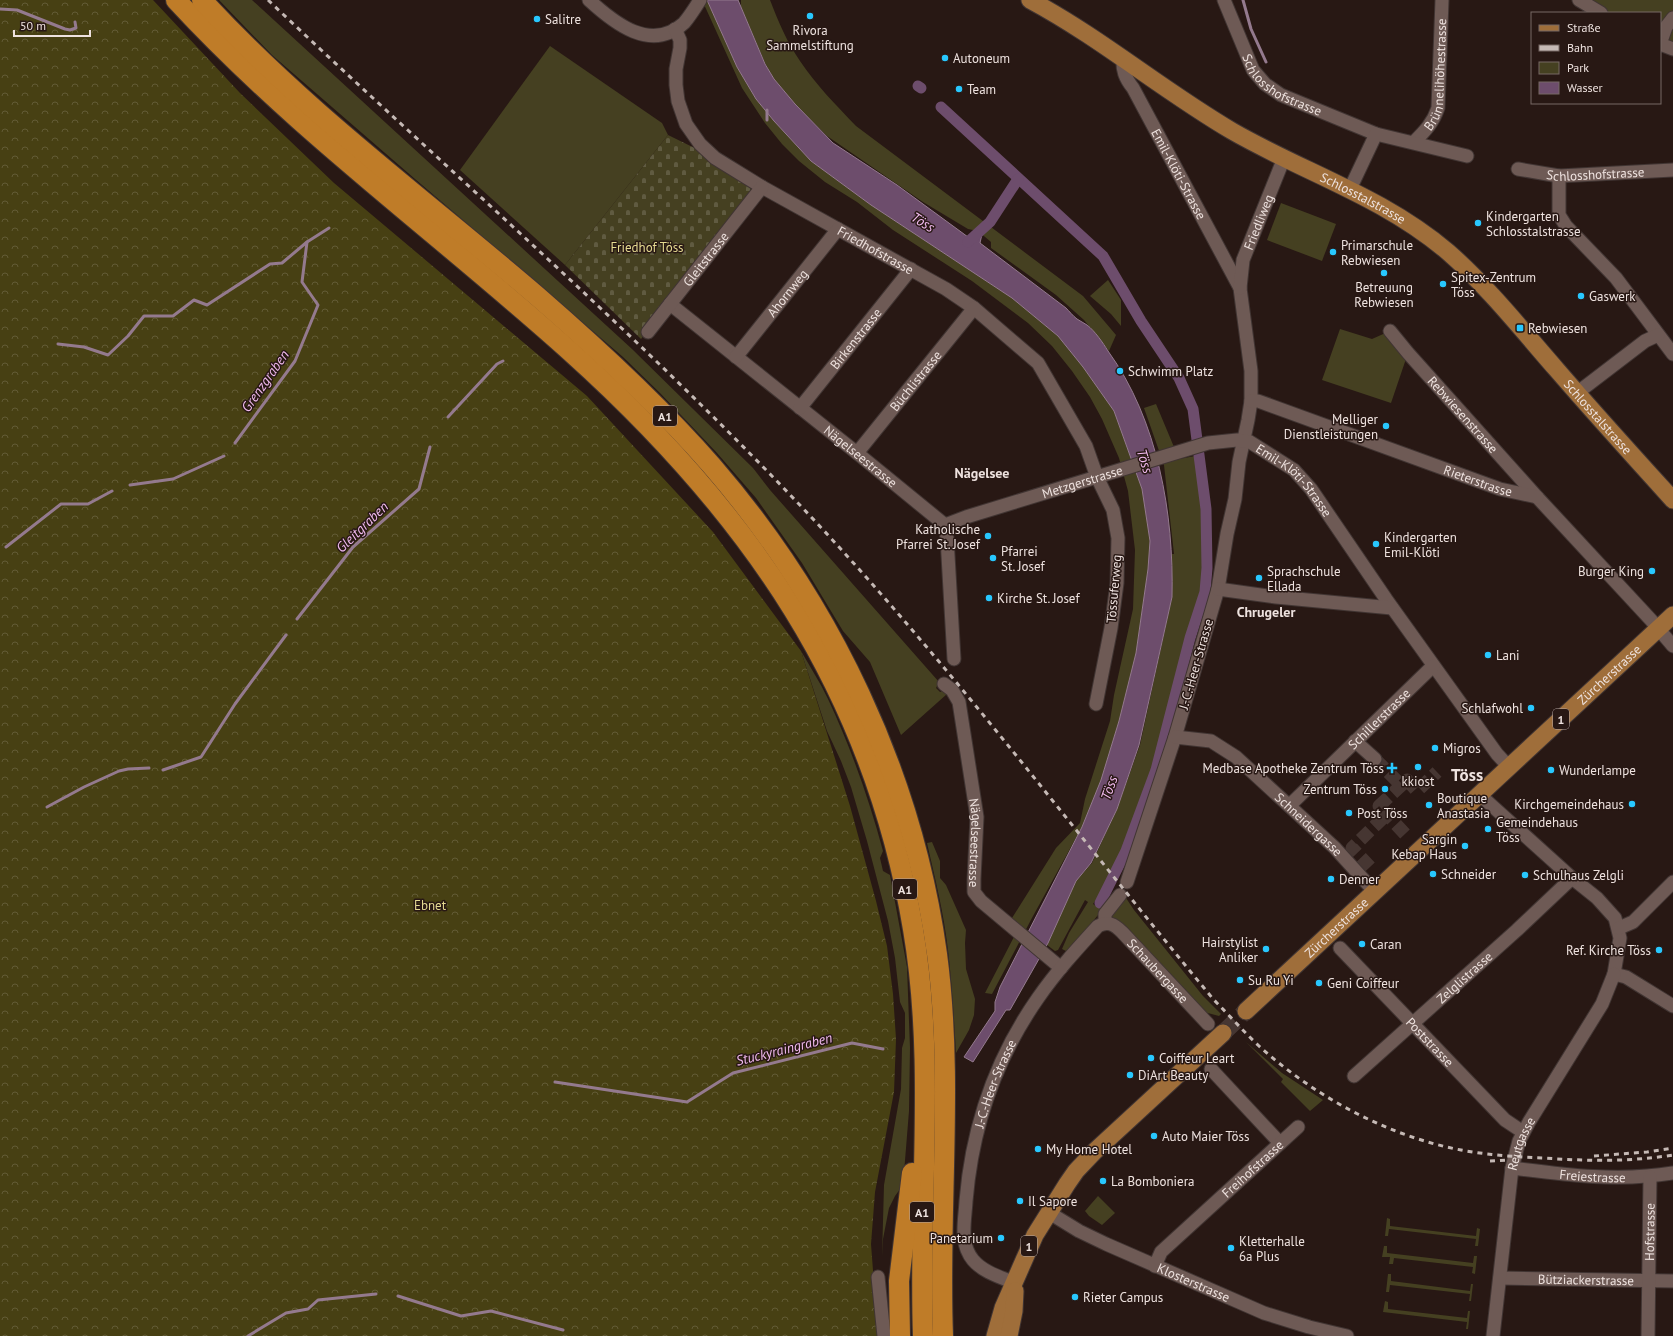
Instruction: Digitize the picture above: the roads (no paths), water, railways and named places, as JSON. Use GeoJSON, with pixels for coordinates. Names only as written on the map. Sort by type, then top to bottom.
{"type":"FeatureCollection","features":[{"type":"Feature","properties":{"kind":"highway","name":"A1"},"geometry":{"type":"LineString","coordinates":[[176,0],[233,59],[309,129],[523,309],[622,400],[696,477],[731,519],[763,561],[806,629],[842,700],[866,755],[889,824],[903,876],[917,955],[923,1011],[926,1088],[922,1237],[923,1336]]}},
{"type":"Feature","properties":{"kind":"highway","name":"A1"},"geometry":{"type":"LineString","coordinates":[[202,0],[251,50],[311,106],[556,313],[616,367],[655,405],[711,465],[762,528],[804,590],[835,643],[871,717],[899,793],[921,872],[936,952],[945,1061],[942,1263],[943,1336]]}},
{"type":"Feature","properties":{"kind":"highway","name":"A1"},"geometry":{"type":"LineString","coordinates":[[900,1336],[898,1294],[901,1256],[911,1183],[914,1146],[926,1088]]}},
{"type":"Feature","properties":{"kind":"main road","name":"Schlosstalstrasse"},"geometry":{"type":"LineString","coordinates":[[1030,0],[1069,22],[1123,57],[1195,108],[1257,145],[1350,189],[1392,212],[1423,233],[1482,283],[1576,393],[1673,500]]}},
{"type":"Feature","properties":{"kind":"main road","name":"Zürcherstrasse"},"geometry":{"type":"LineString","coordinates":[[1246,1011],[1369,886],[1480,795],[1673,615]]}},
{"type":"Feature","properties":{"kind":"main road","name":"1"},"geometry":{"type":"LineString","coordinates":[[995,1336],[1003,1308],[1015,1283],[1030,1244],[1048,1212],[1076,1171],[1215,1029]]}},
{"type":"Feature","properties":{"kind":"main road","name":"1"},"geometry":{"type":"LineString","coordinates":[[1009,1336],[1014,1311],[1015,1283]]}},
{"type":"Feature","properties":{"kind":"street"},"geometry":{"type":"LineString","coordinates":[[589,0],[607,17],[622,27],[642,34],[663,35],[675,29],[687,19],[697,4]]}},
{"type":"Feature","properties":{"kind":"street","name":"Schlosshofstrasse"},"geometry":{"type":"LineString","coordinates":[[1224,0],[1253,70],[1265,84],[1281,94],[1376,134],[1467,156]]}},
{"type":"Feature","properties":{"kind":"street","name":"Brünnelihöhestrasse"},"geometry":{"type":"LineString","coordinates":[[1414,142],[1429,128],[1434,120],[1438,108],[1442,0]]}},
{"type":"Feature","properties":{"kind":"street"},"geometry":{"type":"LineString","coordinates":[[1579,0],[1599,12]]}},
{"type":"Feature","properties":{"kind":"street"},"geometry":{"type":"LineString","coordinates":[[1661,41],[1666,27],[1673,18]]}},
{"type":"Feature","properties":{"kind":"street","name":"Friedhofstrasse"},"geometry":{"type":"LineString","coordinates":[[675,29],[680,40],[676,69],[678,101],[686,124],[700,144],[715,158],[762,187],[946,289],[974,308],[1038,363],[1103,476]]}},
{"type":"Feature","properties":{"kind":"street"},"geometry":{"type":"LineString","coordinates":[[1661,44],[1673,50]]}},
{"type":"Feature","properties":{"kind":"street","name":"Emil-Klöti-Strasse"},"geometry":{"type":"LineString","coordinates":[[1123,57],[1122,68],[1126,79],[1133,88],[1240,288],[1251,371],[1251,401],[1244,440],[1257,445],[1294,470],[1311,489],[1433,666],[1497,754],[1509,767]]}},
{"type":"Feature","properties":{"kind":"street"},"geometry":{"type":"LineString","coordinates":[[1350,189],[1376,134]]}},
{"type":"Feature","properties":{"kind":"street","name":"Friedliweg"},"geometry":{"type":"LineString","coordinates":[[1240,288],[1243,260],[1284,158]]}},
{"type":"Feature","properties":{"kind":"street","name":"Schlosshofstrasse"},"geometry":{"type":"LineString","coordinates":[[1518,169],[1559,176],[1673,170]]}},
{"type":"Feature","properties":{"kind":"street"},"geometry":{"type":"LineString","coordinates":[[1559,176],[1559,215],[1566,226],[1616,278],[1673,354]]}},
{"type":"Feature","properties":{"kind":"street","name":"Gleitstrasse"},"geometry":{"type":"LineString","coordinates":[[648,332],[762,187]]}},
{"type":"Feature","properties":{"kind":"street","name":"Ahornweg"},"geometry":{"type":"LineString","coordinates":[[736,357],[838,229]]}},
{"type":"Feature","properties":{"kind":"street","name":"Birkenstrasse"},"geometry":{"type":"LineString","coordinates":[[800,408],[911,270]]}},
{"type":"Feature","properties":{"kind":"street","name":"Nägelseestrasse"},"geometry":{"type":"LineString","coordinates":[[670,304],[945,525]]}},
{"type":"Feature","properties":{"kind":"street","name":"Büchlistrasse"},"geometry":{"type":"LineString","coordinates":[[857,453],[974,308]]}},
{"type":"Feature","properties":{"kind":"street","name":"Rebwiesenstrasse"},"geometry":{"type":"LineString","coordinates":[[1390,331],[1408,354],[1538,497]]}},
{"type":"Feature","properties":{"kind":"street"},"geometry":{"type":"LineString","coordinates":[[1576,393],[1645,341],[1658,335]]}},
{"type":"Feature","properties":{"kind":"street","name":"Rieterstrasse"},"geometry":{"type":"LineString","coordinates":[[1251,401],[1258,401],[1500,489],[1538,497]]}},
{"type":"Feature","properties":{"kind":"street","name":"Metzgerstrasse"},"geometry":{"type":"LineString","coordinates":[[945,525],[966,517],[1208,443],[1244,440]]}},
{"type":"Feature","properties":{"kind":"street","name":"J.-C.-Heer-Strasse"},"geometry":{"type":"LineString","coordinates":[[1127,882],[1175,737],[1218,589],[1227,534],[1236,499],[1239,462],[1244,440]]}},
{"type":"Feature","properties":{"kind":"street","name":"Tössuferweg"},"geometry":{"type":"LineString","coordinates":[[1096,704],[1106,656],[1117,583],[1118,538],[1103,476]]}},
{"type":"Feature","properties":{"kind":"street"},"geometry":{"type":"LineString","coordinates":[[1538,497],[1673,646]]}},
{"type":"Feature","properties":{"kind":"street"},"geometry":{"type":"LineString","coordinates":[[945,525],[954,659]]}},
{"type":"Feature","properties":{"kind":"street"},"geometry":{"type":"LineString","coordinates":[[1218,589],[1392,608]]}},
{"type":"Feature","properties":{"kind":"street","name":"Schillerstrasse"},"geometry":{"type":"LineString","coordinates":[[1290,805],[1433,666]]}},
{"type":"Feature","properties":{"kind":"street","name":"Nägelseestrasse"},"geometry":{"type":"LineString","coordinates":[[944,684],[952,690],[959,702],[977,817],[974,892],[981,901],[1057,964]]}},
{"type":"Feature","properties":{"kind":"street","name":"Schneidergasse"},"geometry":{"type":"LineString","coordinates":[[1175,737],[1211,741],[1236,757],[1290,805],[1335,848],[1369,886]]}},
{"type":"Feature","properties":{"kind":"street"},"geometry":{"type":"LineString","coordinates":[[1355,741],[1375,758]]}},
{"type":"Feature","properties":{"kind":"street"},"geometry":{"type":"LineString","coordinates":[[1480,795],[1572,878],[1607,907],[1616,918],[1619,928],[1634,922],[1673,882]]}},
{"type":"Feature","properties":{"kind":"street","name":"Zelglistrasse"},"geometry":{"type":"LineString","coordinates":[[1354,1076],[1572,878]]}},
{"type":"Feature","properties":{"kind":"street","name":"J.-C.-Heer-Strasse"},"geometry":{"type":"LineString","coordinates":[[1015,1283],[983,1269],[973,1260],[968,1252],[964,1235],[968,1181],[974,1140],[989,1092],[1002,1061],[1016,1033],[1057,964],[1098,926],[1104,923],[1105,914],[1120,895]]}},
{"type":"Feature","properties":{"kind":"street","name":"Schaubergasse"},"geometry":{"type":"LineString","coordinates":[[1104,923],[1110,923],[1122,932],[1215,1029]]}},
{"type":"Feature","properties":{"kind":"street","name":"Reutgasse"},"geometry":{"type":"LineString","coordinates":[[1493,1336],[1512,1168],[1519,1141],[1523,1132],[1602,1004],[1614,974],[1619,948],[1619,928]]}},
{"type":"Feature","properties":{"kind":"street","name":"Poststrasse"},"geometry":{"type":"LineString","coordinates":[[1340,948],[1411,1024],[1505,1120],[1523,1132]]}},
{"type":"Feature","properties":{"kind":"street"},"geometry":{"type":"LineString","coordinates":[[1614,974],[1626,977],[1673,1006]]}},
{"type":"Feature","properties":{"kind":"street","name":"Freihofstrasse"},"geometry":{"type":"LineString","coordinates":[[1155,1266],[1161,1252],[1280,1143],[1211,1069]]}},
{"type":"Feature","properties":{"kind":"street"},"geometry":{"type":"LineString","coordinates":[[1280,1143],[1298,1127]]}},
{"type":"Feature","properties":{"kind":"street","name":"Freiestrasse"},"geometry":{"type":"LineString","coordinates":[[1512,1168],[1605,1178],[1650,1177],[1673,1173]]}},
{"type":"Feature","properties":{"kind":"street","name":"Hofstrasse"},"geometry":{"type":"LineString","coordinates":[[1648,1336],[1650,1177]]}},
{"type":"Feature","properties":{"kind":"street","name":"Klosterstrasse"},"geometry":{"type":"LineString","coordinates":[[1048,1212],[1079,1231],[1155,1266],[1269,1315],[1347,1336]]}},
{"type":"Feature","properties":{"kind":"street"},"geometry":{"type":"LineString","coordinates":[[878,1278],[884,1336]]}},
{"type":"Feature","properties":{"kind":"street","name":"Bütziackerstrasse"},"geometry":{"type":"LineString","coordinates":[[1500,1278],[1673,1281]]}},
{"type":"Feature","properties":{"kind":"water"},"geometry":{"type":"Polygon","coordinates":[[[707,0],[738,0],[765,64],[774,79],[795,104],[833,143],[897,185],[968,237],[978,231],[982,234],[980,243],[1093,330],[1104,344],[1125,378],[1139,407],[1151,437],[1160,469],[1170,533],[1172,597],[1139,745],[1117,809],[1091,863],[1076,881],[1048,943],[1010,1010],[1006,1010],[973,1062],[964,1057],[995,1011],[995,1002],[1000,987],[1082,827],[1101,780],[1119,721],[1136,653],[1148,569],[1150,541],[1142,489],[1114,411],[1083,367],[1058,336],[1012,298],[871,205],[811,161],[756,99],[737,67],[707,0]]]}},
{"type":"Feature","properties":{"kind":"waterway"},"geometry":{"type":"LineString","coordinates":[[1243,0],[1251,29],[1266,62]]}},
{"type":"Feature","properties":{"kind":"waterway"},"geometry":{"type":"LineString","coordinates":[[0,9],[17,10],[70,30],[76,28],[75,22]]}},
{"type":"Feature","properties":{"kind":"waterway"},"geometry":{"type":"LineString","coordinates":[[941,107],[1103,256],[1141,321],[1179,378],[1193,409],[1206,509],[1207,568],[1205,592],[1190,638],[1156,770],[1126,851],[1100,903]]}},
{"type":"Feature","properties":{"kind":"waterway"},"geometry":{"type":"LineString","coordinates":[[767,110],[767,120]]}},
{"type":"Feature","properties":{"kind":"waterway"},"geometry":{"type":"LineString","coordinates":[[968,242],[990,222],[1018,179]]}},
{"type":"Feature","properties":{"kind":"waterway","name":"Grenzgraben"},"geometry":{"type":"LineString","coordinates":[[235,443],[295,361],[318,305],[302,282],[307,242],[329,228]]}},
{"type":"Feature","properties":{"kind":"waterway"},"geometry":{"type":"LineString","coordinates":[[58,344],[84,347],[108,355],[128,336],[144,316],[173,316],[194,300],[207,305],[270,264],[282,263],[307,242]]}},
{"type":"Feature","properties":{"kind":"waterway"},"geometry":{"type":"LineString","coordinates":[[448,417],[497,364],[503,361]]}},
{"type":"Feature","properties":{"kind":"waterway","name":"Gleitgraben"},"geometry":{"type":"LineString","coordinates":[[297,619],[353,547],[419,489],[430,447]]}},
{"type":"Feature","properties":{"kind":"waterway"},"geometry":{"type":"LineString","coordinates":[[130,485],[173,479],[224,456]]}},
{"type":"Feature","properties":{"kind":"waterway"},"geometry":{"type":"LineString","coordinates":[[6,547],[61,504],[88,504],[112,491]]}},
{"type":"Feature","properties":{"kind":"waterway"},"geometry":{"type":"LineString","coordinates":[[163,770],[201,757],[235,704],[286,635]]}},
{"type":"Feature","properties":{"kind":"waterway"},"geometry":{"type":"LineString","coordinates":[[47,807],[84,787],[119,771],[149,768]]}},
{"type":"Feature","properties":{"kind":"waterway","name":"Stuckyraingraben"},"geometry":{"type":"LineString","coordinates":[[555,1082],[687,1102],[733,1073],[852,1043],[883,1049]]}},
{"type":"Feature","properties":{"kind":"waterway"},"geometry":{"type":"LineString","coordinates":[[248,1336],[286,1313],[308,1309],[318,1300],[376,1294]]}},
{"type":"Feature","properties":{"kind":"waterway"},"geometry":{"type":"LineString","coordinates":[[398,1296],[461,1316],[491,1311],[563,1330]]}},
{"type":"Feature","properties":{"kind":"tunnel"},"geometry":{"type":"LineString","coordinates":[[1375,759],[1401,785]]}},
{"type":"Feature","properties":{"kind":"tunnel"},"geometry":{"type":"LineString","coordinates":[[1405,834],[1379,806],[1407,780],[1417,791],[1437,772]]}},
{"type":"Feature","properties":{"kind":"tunnel"},"geometry":{"type":"LineString","coordinates":[[1370,867],[1352,848],[1386,815]]}},
{"type":"Feature","properties":{"kind":"tunnel"},"geometry":{"type":"LineString","coordinates":[[1223,1033],[1246,1011]]}},
{"type":"Feature","properties":{"kind":"railway"},"geometry":{"type":"LineString","coordinates":[[268,0],[602,309],[796,501],[851,561],[958,684],[1214,1000],[1259,1046],[1280,1064],[1303,1081],[1353,1112],[1406,1135],[1433,1144],[1481,1153],[1559,1159],[1624,1160],[1673,1155]]}},
{"type":"Feature","properties":{"kind":"railway"},"geometry":{"type":"LineString","coordinates":[[1594,1156],[1647,1152],[1673,1148]]}},
{"type":"Feature","properties":{"kind":"railway"},"geometry":{"type":"LineString","coordinates":[[1490,1161],[1508,1160]]}},
{"type":"Feature","properties":{"kind":"place","name":"Rivora Sammelstiftung"},"geometry":{"type":"Point","coordinates":[810,16]}},
{"type":"Feature","properties":{"kind":"place","name":"Salitre"},"geometry":{"type":"Point","coordinates":[537,19]}},
{"type":"Feature","properties":{"kind":"place","name":"Autoneum"},"geometry":{"type":"Point","coordinates":[945,58]}},
{"type":"Feature","properties":{"kind":"place","name":"Team"},"geometry":{"type":"Point","coordinates":[959,89]}},
{"type":"Feature","properties":{"kind":"place","name":"Kindergarten Schlosstalstrasse"},"geometry":{"type":"Point","coordinates":[1478,223]}},
{"type":"Feature","properties":{"kind":"place","name":"Primarschule Rebwiesen"},"geometry":{"type":"Point","coordinates":[1333,252]}},
{"type":"Feature","properties":{"kind":"place","name":"Betreuung Rebwiesen"},"geometry":{"type":"Point","coordinates":[1384,273]}},
{"type":"Feature","properties":{"kind":"place","name":"Spitex-Zentrum Töss"},"geometry":{"type":"Point","coordinates":[1443,284]}},
{"type":"Feature","properties":{"kind":"place","name":"Gaswerk"},"geometry":{"type":"Point","coordinates":[1581,296]}},
{"type":"Feature","properties":{"kind":"place","name":"Rebwiesen"},"geometry":{"type":"Point","coordinates":[1520,328]}},
{"type":"Feature","properties":{"kind":"place","name":"Schwimm Platz"},"geometry":{"type":"Point","coordinates":[1120,371]}},
{"type":"Feature","properties":{"kind":"place","name":"Melliger Dienstleistungen"},"geometry":{"type":"Point","coordinates":[1386,426]}},
{"type":"Feature","properties":{"kind":"place","name":"Katholische Pfarrei St. Josef"},"geometry":{"type":"Point","coordinates":[988,536]}},
{"type":"Feature","properties":{"kind":"place","name":"Kindergarten Emil-Klöti"},"geometry":{"type":"Point","coordinates":[1376,544]}},
{"type":"Feature","properties":{"kind":"place","name":"Pfarrei St. Josef"},"geometry":{"type":"Point","coordinates":[993,558]}},
{"type":"Feature","properties":{"kind":"place","name":"Burger King"},"geometry":{"type":"Point","coordinates":[1652,571]}},
{"type":"Feature","properties":{"kind":"place","name":"Sprachschule Ellada"},"geometry":{"type":"Point","coordinates":[1259,578]}},
{"type":"Feature","properties":{"kind":"place","name":"Kirche St. Josef"},"geometry":{"type":"Point","coordinates":[989,598]}},
{"type":"Feature","properties":{"kind":"place","name":"Lani"},"geometry":{"type":"Point","coordinates":[1488,655]}},
{"type":"Feature","properties":{"kind":"place","name":"Schlafwohl"},"geometry":{"type":"Point","coordinates":[1531,708]}},
{"type":"Feature","properties":{"kind":"place","name":"Migros"},"geometry":{"type":"Point","coordinates":[1435,748]}},
{"type":"Feature","properties":{"kind":"place","name":"kkiost"},"geometry":{"type":"Point","coordinates":[1418,767]}},
{"type":"Feature","properties":{"kind":"place","name":"Medbase Apotheke Zentrum Töss"},"geometry":{"type":"Point","coordinates":[1392,768]}},
{"type":"Feature","properties":{"kind":"place","name":"Wunderlampe"},"geometry":{"type":"Point","coordinates":[1551,770]}},
{"type":"Feature","properties":{"kind":"place","name":"Zentrum Töss"},"geometry":{"type":"Point","coordinates":[1385,789]}},
{"type":"Feature","properties":{"kind":"place","name":"Kirchgemeindehaus"},"geometry":{"type":"Point","coordinates":[1632,804]}},
{"type":"Feature","properties":{"kind":"place","name":"Boutique Anastasia"},"geometry":{"type":"Point","coordinates":[1429,805]}},
{"type":"Feature","properties":{"kind":"place","name":"Post Töss"},"geometry":{"type":"Point","coordinates":[1349,813]}},
{"type":"Feature","properties":{"kind":"place","name":"Gemeindehaus Töss"},"geometry":{"type":"Point","coordinates":[1488,829]}},
{"type":"Feature","properties":{"kind":"place","name":"Sargin Kebap Haus"},"geometry":{"type":"Point","coordinates":[1465,846]}},
{"type":"Feature","properties":{"kind":"place","name":"Schneider"},"geometry":{"type":"Point","coordinates":[1433,874]}},
{"type":"Feature","properties":{"kind":"place","name":"Schulhaus Zelgli"},"geometry":{"type":"Point","coordinates":[1525,875]}},
{"type":"Feature","properties":{"kind":"place","name":"Denner"},"geometry":{"type":"Point","coordinates":[1331,879]}},
{"type":"Feature","properties":{"kind":"place","name":"Caran"},"geometry":{"type":"Point","coordinates":[1362,944]}},
{"type":"Feature","properties":{"kind":"place","name":"Hairstylist Anliker"},"geometry":{"type":"Point","coordinates":[1266,949]}},
{"type":"Feature","properties":{"kind":"place","name":"Ref. Kirche Töss"},"geometry":{"type":"Point","coordinates":[1659,950]}},
{"type":"Feature","properties":{"kind":"place","name":"Su Ru Yi"},"geometry":{"type":"Point","coordinates":[1240,980]}},
{"type":"Feature","properties":{"kind":"place","name":"Geni Coiffeur"},"geometry":{"type":"Point","coordinates":[1319,983]}},
{"type":"Feature","properties":{"kind":"place","name":"Coiffeur Leart"},"geometry":{"type":"Point","coordinates":[1151,1058]}},
{"type":"Feature","properties":{"kind":"place","name":"DiArt Beauty"},"geometry":{"type":"Point","coordinates":[1130,1075]}},
{"type":"Feature","properties":{"kind":"place","name":"Auto Maier Töss"},"geometry":{"type":"Point","coordinates":[1154,1136]}},
{"type":"Feature","properties":{"kind":"place","name":"My Home Hotel"},"geometry":{"type":"Point","coordinates":[1038,1149]}},
{"type":"Feature","properties":{"kind":"place","name":"La Bomboniera"},"geometry":{"type":"Point","coordinates":[1103,1181]}},
{"type":"Feature","properties":{"kind":"place","name":"Il Sapore"},"geometry":{"type":"Point","coordinates":[1020,1201]}},
{"type":"Feature","properties":{"kind":"place","name":"Panetarium"},"geometry":{"type":"Point","coordinates":[1001,1238]}},
{"type":"Feature","properties":{"kind":"place","name":"Kletterhalle 6a Plus"},"geometry":{"type":"Point","coordinates":[1231,1248]}},
{"type":"Feature","properties":{"kind":"place","name":"Rieter Campus"},"geometry":{"type":"Point","coordinates":[1075,1297]}},
{"type":"Feature","properties":{"kind":"district","name":"Nägelsee"},"geometry":{"type":"Point","coordinates":[982,473]}},
{"type":"Feature","properties":{"kind":"district","name":"Chrugeler"},"geometry":{"type":"Point","coordinates":[1266,612]}},
{"type":"Feature","properties":{"kind":"district","name":"Töss"},"geometry":{"type":"Point","coordinates":[1467,775]}},
{"type":"Feature","properties":{"kind":"park label","name":"Friedhof Töss"},"geometry":{"type":"Point","coordinates":[647,247]}},
{"type":"Feature","properties":{"kind":"park label","name":"Ebnet"},"geometry":{"type":"Point","coordinates":[430,905]}}]}
